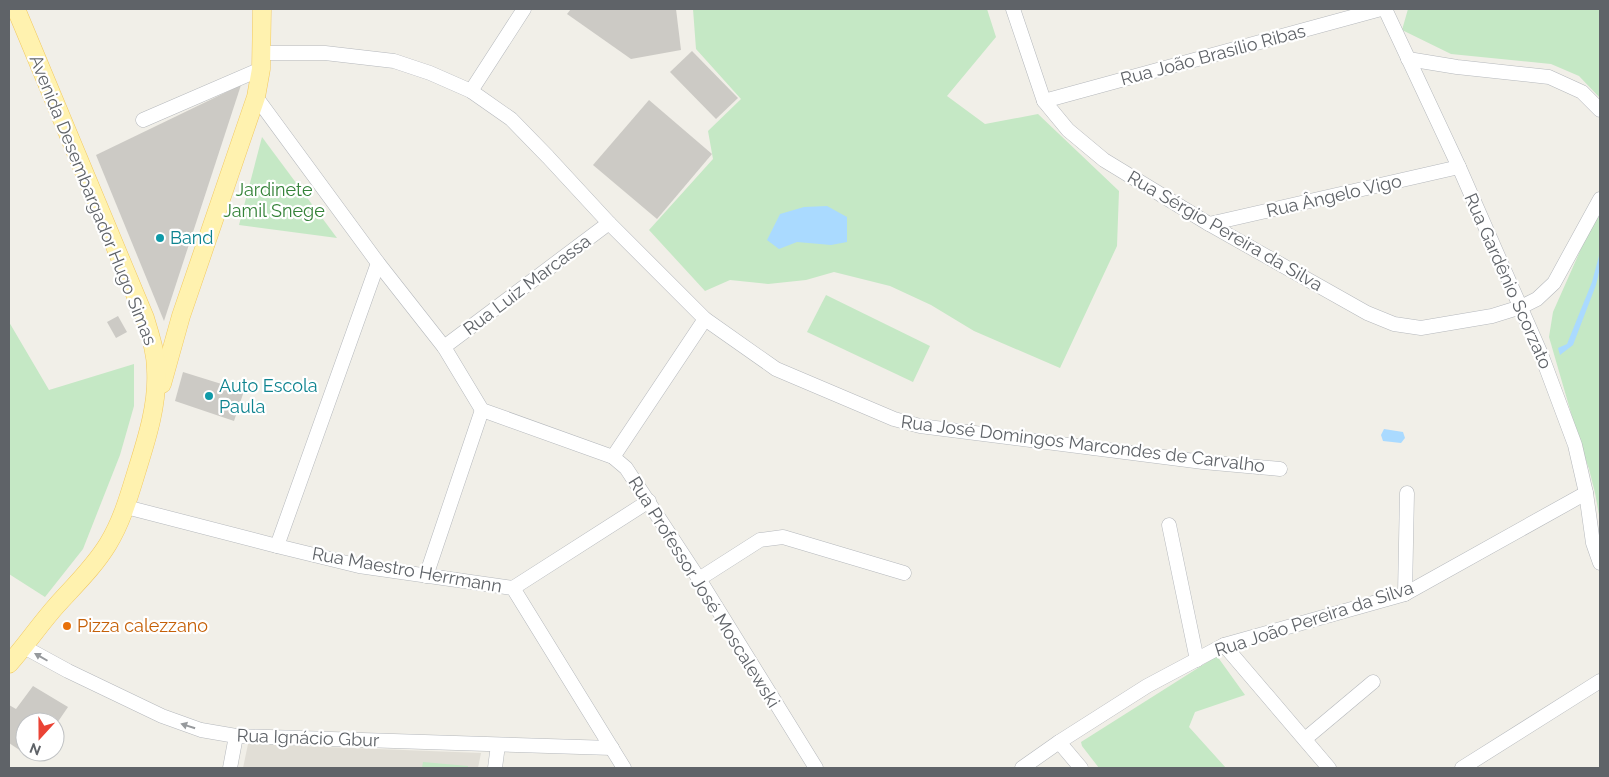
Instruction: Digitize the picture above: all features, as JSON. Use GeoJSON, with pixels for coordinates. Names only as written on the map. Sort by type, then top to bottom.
{"type":"FeatureCollection","features":[{"type":"Feature","properties":{"kind":"main road","name":"Avenida Desembargador Hugo Simas"},"geometry":{"type":"LineString","coordinates":[[9,664],[16,649],[56,607],[96,561],[108,544],[126,506],[149,431],[156,386],[156,361],[150,334],[136,295],[16,9]]}},
{"type":"Feature","properties":{"kind":"main road"},"geometry":{"type":"LineString","coordinates":[[149,431],[181,316],[256,97],[262,61],[262,9]]}},
{"type":"Feature","properties":{"kind":"main road"},"geometry":{"type":"LineString","coordinates":[[156,361],[181,316]]}},
{"type":"Feature","properties":{"kind":"street"},"geometry":{"type":"LineString","coordinates":[[472,91],[524,9]]}},
{"type":"Feature","properties":{"kind":"street","name":"Rua Sérgio Pereira da Silva"},"geometry":{"type":"LineString","coordinates":[[1013,9],[1044,101],[1068,130],[1104,160],[1209,224],[1367,313],[1394,324],[1421,328],[1492,316],[1521,307],[1537,299],[1554,283],[1600,199]]}},
{"type":"Feature","properties":{"kind":"street","name":"Rua João Brasílio Ribas"},"geometry":{"type":"LineString","coordinates":[[1044,101],[1381,9]]}},
{"type":"Feature","properties":{"kind":"street","name":"Rua Gardênio Scorzato"},"geometry":{"type":"LineString","coordinates":[[1385,9],[1459,167],[1541,354],[1574,445],[1586,493],[1593,543],[1600,563]]}},
{"type":"Feature","properties":{"kind":"street","name":"Rua José Domingos Marcondes de Carvalho"},"geometry":{"type":"LineString","coordinates":[[262,61],[324,53],[394,62],[430,73],[472,91],[510,119],[609,223],[705,319],[776,369],[894,420],[920,426],[1280,470]]}},
{"type":"Feature","properties":{"kind":"street"},"geometry":{"type":"LineString","coordinates":[[1408,59],[1457,67],[1549,77],[1582,92],[1600,110]]}},
{"type":"Feature","properties":{"kind":"street"},"geometry":{"type":"LineString","coordinates":[[143,120],[262,61]]}},
{"type":"Feature","properties":{"kind":"street"},"geometry":{"type":"LineString","coordinates":[[256,97],[378,263],[444,347],[482,410],[426,576]]}},
{"type":"Feature","properties":{"kind":"street","name":"Rua Ângelo Vigo"},"geometry":{"type":"LineString","coordinates":[[1209,224],[1459,167]]}},
{"type":"Feature","properties":{"kind":"street","name":"Rua Luiz Marcassa"},"geometry":{"type":"LineString","coordinates":[[444,347],[609,223]]}},
{"type":"Feature","properties":{"kind":"street"},"geometry":{"type":"LineString","coordinates":[[277,546],[378,263]]}},
{"type":"Feature","properties":{"kind":"street"},"geometry":{"type":"LineString","coordinates":[[613,457],[705,319]]}},
{"type":"Feature","properties":{"kind":"street","name":"Rua Professor José Moscalewski"},"geometry":{"type":"LineString","coordinates":[[482,410],[613,457],[626,468],[699,579],[816,768]]}},
{"type":"Feature","properties":{"kind":"street"},"geometry":{"type":"LineString","coordinates":[[1405,594],[1407,493]]}},
{"type":"Feature","properties":{"kind":"street","name":"Rua João Pereira da Silva"},"geometry":{"type":"LineString","coordinates":[[1022,768],[1059,742],[1148,686],[1224,645],[1405,594],[1586,493]]}},
{"type":"Feature","properties":{"kind":"street"},"geometry":{"type":"LineString","coordinates":[[514,588],[649,502]]}},
{"type":"Feature","properties":{"kind":"street","name":"Rua Maestro Herrmann"},"geometry":{"type":"LineString","coordinates":[[126,506],[359,566],[514,588],[624,768]]}},
{"type":"Feature","properties":{"kind":"street"},"geometry":{"type":"LineString","coordinates":[[1169,525],[1197,660]]}},
{"type":"Feature","properties":{"kind":"street"},"geometry":{"type":"LineString","coordinates":[[699,579],[760,540],[783,537],[904,573]]}},
{"type":"Feature","properties":{"kind":"street"},"geometry":{"type":"LineString","coordinates":[[1224,645],[1329,768]]}},
{"type":"Feature","properties":{"kind":"street","name":"Rua Ignácio Gbur"},"geometry":{"type":"LineString","coordinates":[[16,649],[162,716],[201,730],[236,736],[612,748]]}},
{"type":"Feature","properties":{"kind":"street"},"geometry":{"type":"LineString","coordinates":[[1462,768],[1600,681]]}},
{"type":"Feature","properties":{"kind":"street"},"geometry":{"type":"LineString","coordinates":[[1304,739],[1373,682]]}},
{"type":"Feature","properties":{"kind":"street"},"geometry":{"type":"LineString","coordinates":[[230,768],[236,736]]}},
{"type":"Feature","properties":{"kind":"street"},"geometry":{"type":"LineString","coordinates":[[1059,742],[1081,768]]}},
{"type":"Feature","properties":{"kind":"street"},"geometry":{"type":"LineString","coordinates":[[495,768],[498,745]]}},
{"type":"Feature","properties":{"kind":"shaded area"},"geometry":{"type":"Polygon","coordinates":[[[248,744],[481,753],[478,768],[243,768],[248,744]]]}},
{"type":"Feature","properties":{"kind":"green space"},"geometry":{"type":"Polygon","coordinates":[[[693,9],[987,9],[996,37],[947,96],[985,124],[1038,114],[1119,191],[1117,246],[1060,368],[974,331],[931,305],[890,286],[834,272],[806,280],[768,284],[730,280],[705,291],[649,230],[713,159],[708,131],[741,99],[696,49],[693,9]]]}},
{"type":"Feature","properties":{"kind":"green space"},"geometry":{"type":"Polygon","coordinates":[[[1408,9],[1600,9],[1600,98],[1579,76],[1551,64],[1451,54],[1402,30],[1408,9]]]}},
{"type":"Feature","properties":{"kind":"green space","name":"Jardinete Jamil Snege"},"geometry":{"type":"Polygon","coordinates":[[[262,137],[337,238],[239,225],[262,137]]]}},
{"type":"Feature","properties":{"kind":"green space"},"geometry":{"type":"Polygon","coordinates":[[[1600,206],[1600,520],[1589,469],[1549,337],[1553,312],[1600,206]]]}},
{"type":"Feature","properties":{"kind":"green space"},"geometry":{"type":"Polygon","coordinates":[[[826,295],[930,346],[913,382],[807,332],[826,295]]]}},
{"type":"Feature","properties":{"kind":"green space"},"geometry":{"type":"Polygon","coordinates":[[[9,322],[49,390],[134,364],[134,406],[120,455],[83,549],[45,597],[9,574],[9,322]]]}},
{"type":"Feature","properties":{"kind":"green space"},"geometry":{"type":"Polygon","coordinates":[[[1217,656],[1245,695],[1195,712],[1189,727],[1226,768],[1099,768],[1081,742],[1217,656]]]}},
{"type":"Feature","properties":{"kind":"green space"},"geometry":{"type":"Polygon","coordinates":[[[423,762],[468,766],[468,768],[422,768],[423,762]]]}},
{"type":"Feature","properties":{"kind":"water"},"geometry":{"type":"Polygon","coordinates":[[[827,206],[847,217],[847,242],[831,245],[797,242],[779,249],[767,240],[780,214],[804,207],[827,206]]]}},
{"type":"Feature","properties":{"kind":"water"},"geometry":{"type":"Polygon","coordinates":[[[1600,252],[1600,268],[1596,285],[1573,345],[1560,355],[1558,348],[1567,344],[1592,282],[1600,252]]]}},
{"type":"Feature","properties":{"kind":"water"},"geometry":{"type":"Polygon","coordinates":[[[1384,429],[1403,432],[1405,438],[1401,443],[1383,441],[1381,435],[1384,429]]]}},
{"type":"Feature","properties":{"kind":"building"},"geometry":{"type":"Polygon","coordinates":[[[571,9],[676,9],[681,50],[631,59],[567,14],[571,9]]]}},
{"type":"Feature","properties":{"kind":"building"},"geometry":{"type":"Polygon","coordinates":[[[692,51],[738,98],[716,119],[670,72],[692,51]]]}},
{"type":"Feature","properties":{"kind":"building","name":"Band"},"geometry":{"type":"Polygon","coordinates":[[[241,85],[164,321],[96,155],[241,85]]]}},
{"type":"Feature","properties":{"kind":"building"},"geometry":{"type":"Polygon","coordinates":[[[649,100],[712,154],[657,219],[593,165],[649,100]]]}},
{"type":"Feature","properties":{"kind":"building"},"geometry":{"type":"Polygon","coordinates":[[[118,316],[127,332],[116,338],[107,322],[118,316]]]}},
{"type":"Feature","properties":{"kind":"building","name":"Auto Escola Paula"},"geometry":{"type":"Polygon","coordinates":[[[183,372],[244,391],[234,421],[175,401],[183,372]]]}},
{"type":"Feature","properties":{"kind":"building"},"geometry":{"type":"Polygon","coordinates":[[[33,686],[68,707],[65,712],[15,712],[15,747],[9,743],[9,705],[16,709],[33,686]]]}},
{"type":"Feature","properties":{"kind":"place","name":"Band"},"geometry":{"type":"Point","coordinates":[160,238]}},
{"type":"Feature","properties":{"kind":"place","name":"Auto Escola Paula"},"geometry":{"type":"Point","coordinates":[209,396]}},
{"type":"Feature","properties":{"kind":"place","name":"Pizza calezzano"},"geometry":{"type":"Point","coordinates":[67,626]}}]}
